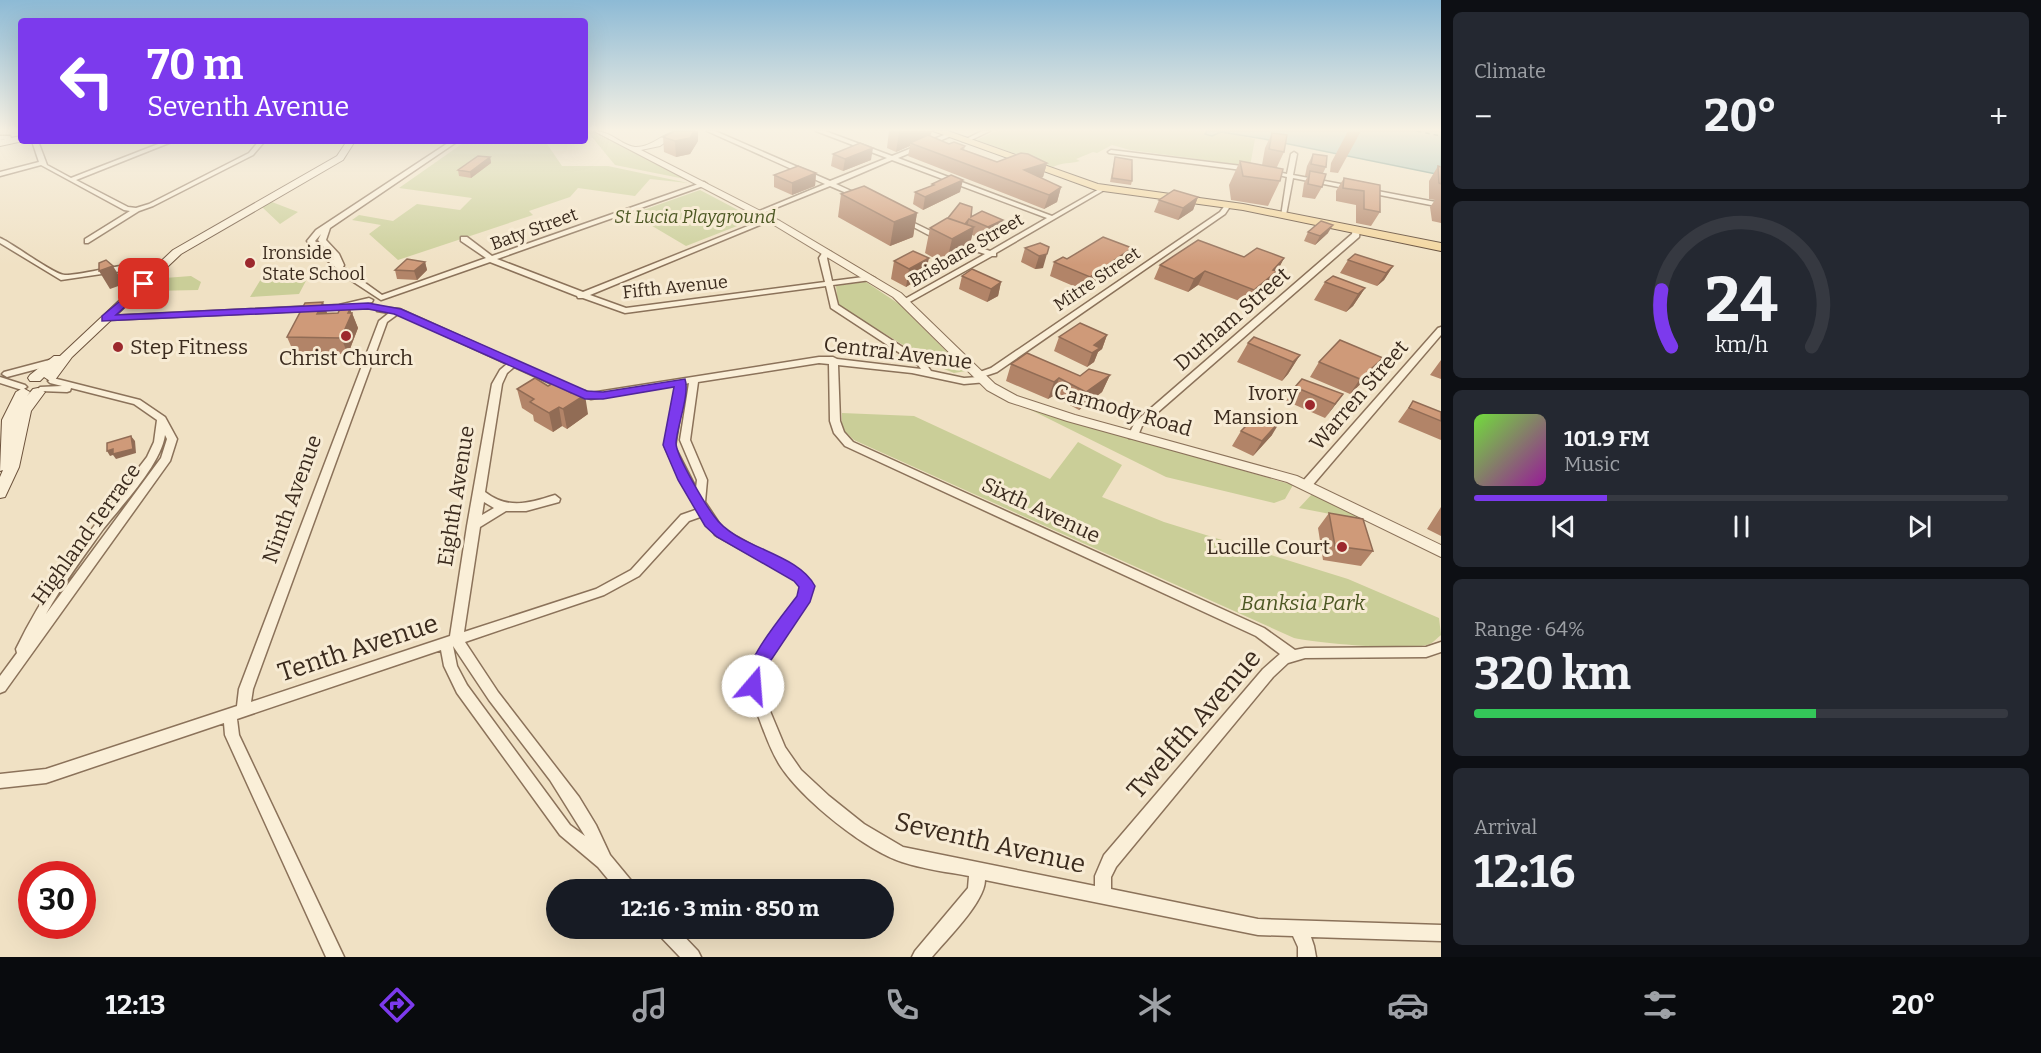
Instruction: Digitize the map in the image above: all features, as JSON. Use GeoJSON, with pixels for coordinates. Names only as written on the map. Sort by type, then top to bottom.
{"type":"FeatureCollection","features":[{"type":"Feature","properties":{"kind":"main road"},"geometry":{"type":"LineString","coordinates":[[255,206],[304,176]]}},
{"type":"Feature","properties":{"kind":"main road"},"geometry":{"type":"LineString","coordinates":[[0,493],[12,467],[24,410],[37,384],[183,248],[308,176]]}},
{"type":"Feature","properties":{"kind":"main road"},"geometry":{"type":"LineString","coordinates":[[1065,176],[1104,189],[1228,205],[1441,247]]}},
{"type":"Feature","properties":{"kind":"main road"},"geometry":{"type":"LineString","coordinates":[[0,466],[9,420],[52,362],[68,354]]}},
{"type":"Feature","properties":{"kind":"street"},"geometry":{"type":"LineString","coordinates":[[64,176],[126,209],[137,210]]}},
{"type":"Feature","properties":{"kind":"street"},"geometry":{"type":"LineString","coordinates":[[71,180],[82,176]]}},
{"type":"Feature","properties":{"kind":"street"},"geometry":{"type":"LineString","coordinates":[[88,241],[137,210],[209,176]]}},
{"type":"Feature","properties":{"kind":"street"},"geometry":{"type":"LineString","coordinates":[[387,303],[365,288],[340,265],[323,256],[311,243],[315,235],[403,176]]}},
{"type":"Feature","properties":{"kind":"street","name":"Carmody Road"},"geometry":{"type":"LineString","coordinates":[[688,176],[770,219],[906,302],[982,378],[1013,399],[1133,436],[1307,484],[1441,551]]}},
{"type":"Feature","properties":{"kind":"street"},"geometry":{"type":"LineString","coordinates":[[811,176],[868,202]]}},
{"type":"Feature","properties":{"kind":"street"},"geometry":{"type":"LineString","coordinates":[[759,213],[850,176]]}},
{"type":"Feature","properties":{"kind":"street"},"geometry":{"type":"LineString","coordinates":[[939,176],[1052,218]]}},
{"type":"Feature","properties":{"kind":"street"},"geometry":{"type":"LineString","coordinates":[[1283,215],[1289,176],[1441,205]]}},
{"type":"Feature","properties":{"kind":"street","name":"Baty Street"},"geometry":{"type":"LineString","coordinates":[[387,303],[408,290],[704,184]]}},
{"type":"Feature","properties":{"kind":"street","name":"Brisbane Street"},"geometry":{"type":"LineString","coordinates":[[906,302],[1104,189]]}},
{"type":"Feature","properties":{"kind":"street","name":"Mitre Street"},"geometry":{"type":"LineString","coordinates":[[982,378],[1223,213],[1228,205]]}},
{"type":"Feature","properties":{"kind":"street"},"geometry":{"type":"LineString","coordinates":[[898,217],[938,237],[993,254]]}},
{"type":"Feature","properties":{"kind":"street"},"geometry":{"type":"LineString","coordinates":[[580,296],[770,219]]}},
{"type":"Feature","properties":{"kind":"street","name":"Durham Street"},"geometry":{"type":"LineString","coordinates":[[1133,436],[1137,424],[1356,235],[1356,230]]}},
{"type":"Feature","properties":{"kind":"street","name":"Fifth Avenue"},"geometry":{"type":"LineString","coordinates":[[464,239],[492,260],[580,296],[625,311],[870,279]]}},
{"type":"Feature","properties":{"kind":"street"},"geometry":{"type":"LineString","coordinates":[[0,240],[60,278],[142,266],[163,266]]}},
{"type":"Feature","properties":{"kind":"street"},"geometry":{"type":"LineString","coordinates":[[827,252],[823,258],[834,306],[921,363],[928,373]]}},
{"type":"Feature","properties":{"kind":"street"},"geometry":{"type":"LineString","coordinates":[[365,288],[373,304]]}},
{"type":"Feature","properties":{"kind":"street","name":"Central Avenue"},"geometry":{"type":"LineString","coordinates":[[106,318],[387,303],[513,364],[591,396],[806,361],[833,360],[928,373],[964,381],[982,378]]}},
{"type":"Feature","properties":{"kind":"street","name":"Central Avenue"},"geometry":{"type":"LineString","coordinates":[[373,304],[387,303]]}},
{"type":"Feature","properties":{"kind":"street","name":"Ninth Avenue"},"geometry":{"type":"LineString","coordinates":[[335,957],[232,735],[237,713],[383,321],[387,303]]}},
{"type":"Feature","properties":{"kind":"street","name":"Warren Street"},"geometry":{"type":"LineString","coordinates":[[1307,484],[1441,330]]}},
{"type":"Feature","properties":{"kind":"street","name":"Sixth Avenue"},"geometry":{"type":"LineString","coordinates":[[833,360],[838,433],[849,444],[1260,632],[1292,655]]}},
{"type":"Feature","properties":{"kind":"street"},"geometry":{"type":"LineString","coordinates":[[2,375],[52,362]]}},
{"type":"Feature","properties":{"kind":"street","name":"Eighth Avenue"},"geometry":{"type":"LineString","coordinates":[[513,364],[503,372],[497,384],[453,642],[457,680],[565,830],[604,861],[619,879]]}},
{"type":"Feature","properties":{"kind":"street","name":"Highland Terrace"},"geometry":{"type":"LineString","coordinates":[[0,687],[166,459],[172,440],[162,419],[137,402],[74,388],[37,384],[2,375]]}},
{"type":"Feature","properties":{"kind":"street"},"geometry":{"type":"LineString","coordinates":[[694,379],[685,440],[702,480],[702,506]]}},
{"type":"Feature","properties":{"kind":"street","name":"Seventh Avenue"},"geometry":{"type":"LineString","coordinates":[[681,382],[669,445],[685,480],[719,532],[800,577],[807,586],[804,598],[764,656],[753,678],[757,698],[787,764],[865,835],[887,850],[1258,927],[1441,933]]}},
{"type":"Feature","properties":{"kind":"street"},"geometry":{"type":"LineString","coordinates":[[480,494],[491,504],[502,508],[535,506],[555,499]]}},
{"type":"Feature","properties":{"kind":"street","name":"Tenth Avenue"},"geometry":{"type":"LineString","coordinates":[[0,781],[46,776],[453,642],[620,583],[639,569],[684,519],[702,506]]}},
{"type":"Feature","properties":{"kind":"street"},"geometry":{"type":"LineString","coordinates":[[473,526],[502,508]]}},
{"type":"Feature","properties":{"kind":"street","name":"Eighth Avenue"},"geometry":{"type":"LineString","coordinates":[[453,642],[586,820],[604,861]]}},
{"type":"Feature","properties":{"kind":"street","name":"Twelfth Avenue"},"geometry":{"type":"LineString","coordinates":[[1103,896],[1103,876],[1110,861],[1268,673],[1292,655],[1305,652],[1426,652],[1441,647]]}},
{"type":"Feature","properties":{"kind":"street"},"geometry":{"type":"LineString","coordinates":[[921,957],[974,894],[977,886],[977,870]]}},
{"type":"Feature","properties":{"kind":"street"},"geometry":{"type":"LineString","coordinates":[[1298,929],[1306,946],[1307,957]]}},
{"type":"Feature","properties":{"kind":"street"},"geometry":{"type":"LineString","coordinates":[[675,939],[692,957]]}},
{"type":"Feature","properties":{"kind":"green space"},"geometry":{"type":"Polygon","coordinates":[[[417,176],[653,176],[688,183],[650,179],[635,196],[578,188],[570,197],[529,211],[533,215],[398,260],[369,234],[381,225],[352,220],[359,215],[393,221],[417,204],[460,210],[472,198],[399,188],[417,176]]]}},
{"type":"Feature","properties":{"kind":"green space"},"geometry":{"type":"Polygon","coordinates":[[[668,176],[682,176],[690,180],[668,176]]]}},
{"type":"Feature","properties":{"kind":"green space","name":"St Lucia Playground"},"geometry":{"type":"Polygon","coordinates":[[[700,190],[755,219],[686,246],[632,214],[700,190]]]}},
{"type":"Feature","properties":{"kind":"green space"},"geometry":{"type":"Polygon","coordinates":[[[272,202],[298,212],[280,224],[262,207],[272,202]]]}},
{"type":"Feature","properties":{"kind":"green space"},"geometry":{"type":"Polygon","coordinates":[[[191,276],[201,282],[198,290],[151,291],[165,278],[191,276]]]}},
{"type":"Feature","properties":{"kind":"green space"},"geometry":{"type":"Polygon","coordinates":[[[308,277],[299,294],[250,297],[261,279],[308,277]]]}},
{"type":"Feature","properties":{"kind":"green space"},"geometry":{"type":"Polygon","coordinates":[[[866,282],[899,304],[966,371],[954,373],[939,367],[838,305],[836,286],[866,282]]]}},
{"type":"Feature","properties":{"kind":"green space"},"geometry":{"type":"Polygon","coordinates":[[[1029,409],[1293,485],[1285,499],[1274,503],[1166,477],[1029,409]]]}},
{"type":"Feature","properties":{"kind":"green space","name":"Banksia Park"},"geometry":{"type":"Polygon","coordinates":[[[842,413],[914,416],[1050,479],[1078,442],[1122,465],[1102,497],[1164,522],[1348,579],[1439,618],[1441,635],[1430,644],[1404,647],[1342,644],[1294,638],[854,440],[842,429],[842,413]]]}},
{"type":"Feature","properties":{"kind":"green space"},"geometry":{"type":"Polygon","coordinates":[[[1313,493],[1377,523],[1299,508],[1313,493]]]}},
{"type":"Feature","properties":{"kind":"building"},"geometry":{"type":"Polygon","coordinates":[[[775,176],[810,176],[792,183],[775,176]]]}},
{"type":"Feature","properties":{"kind":"building"},"geometry":{"type":"Polygon","coordinates":[[[950,176],[963,180],[925,197],[915,192],[934,185],[932,184],[950,176]]]}},
{"type":"Feature","properties":{"kind":"building"},"geometry":{"type":"Polygon","coordinates":[[[997,176],[1036,176],[1061,187],[1049,195],[997,176]]]}},
{"type":"Feature","properties":{"kind":"building"},"geometry":{"type":"Polygon","coordinates":[[[1112,176],[1132,176],[1132,181],[1112,178],[1112,176]]]}},
{"type":"Feature","properties":{"kind":"building"},"geometry":{"type":"Polygon","coordinates":[[[1243,176],[1281,176],[1280,181],[1243,176]]]}},
{"type":"Feature","properties":{"kind":"building"},"geometry":{"type":"Polygon","coordinates":[[[1309,176],[1325,176],[1322,187],[1308,184],[1309,176]]]}},
{"type":"Feature","properties":{"kind":"building"},"geometry":{"type":"Polygon","coordinates":[[[1344,178],[1380,185],[1380,212],[1364,209],[1364,191],[1343,188],[1344,178]]]}},
{"type":"Feature","properties":{"kind":"building"},"geometry":{"type":"Polygon","coordinates":[[[864,186],[917,213],[894,222],[841,194],[864,186]]]}},
{"type":"Feature","properties":{"kind":"building"},"geometry":{"type":"Polygon","coordinates":[[[1174,190],[1198,197],[1183,208],[1159,200],[1174,190]]]}},
{"type":"Feature","properties":{"kind":"building"},"geometry":{"type":"Polygon","coordinates":[[[960,203],[972,207],[971,217],[982,211],[1003,220],[988,227],[969,219],[965,224],[948,218],[960,203]]]}},
{"type":"Feature","properties":{"kind":"building"},"geometry":{"type":"Polygon","coordinates":[[[947,218],[974,227],[952,239],[930,228],[947,218]]]}},
{"type":"Feature","properties":{"kind":"building"},"geometry":{"type":"Polygon","coordinates":[[[1321,221],[1333,225],[1320,236],[1308,232],[1321,221]]]}},
{"type":"Feature","properties":{"kind":"building"},"geometry":{"type":"Polygon","coordinates":[[[1103,237],[1132,248],[1090,277],[1054,262],[1063,257],[1067,259],[1103,237]]]}},
{"type":"Feature","properties":{"kind":"building"},"geometry":{"type":"Polygon","coordinates":[[[1198,240],[1244,257],[1257,248],[1284,258],[1273,270],[1277,271],[1254,290],[1205,271],[1194,279],[1160,265],[1198,240]]]}},
{"type":"Feature","properties":{"kind":"building"},"geometry":{"type":"Polygon","coordinates":[[[1040,243],[1049,247],[1047,254],[1039,256],[1025,248],[1040,243]]]}},
{"type":"Feature","properties":{"kind":"building"},"geometry":{"type":"Polygon","coordinates":[[[913,251],[929,258],[909,269],[894,261],[913,251]]]}},
{"type":"Feature","properties":{"kind":"building"},"geometry":{"type":"Polygon","coordinates":[[[1355,254],[1393,266],[1386,273],[1348,260],[1355,254]]]}},
{"type":"Feature","properties":{"kind":"building"},"geometry":{"type":"Polygon","coordinates":[[[407,259],[425,262],[414,271],[395,270],[407,259]]]}},
{"type":"Feature","properties":{"kind":"building"},"geometry":{"type":"Polygon","coordinates":[[[106,260],[113,266],[99,271],[99,263],[106,260]]]}},
{"type":"Feature","properties":{"kind":"building"},"geometry":{"type":"Polygon","coordinates":[[[972,269],[1001,282],[991,289],[962,276],[972,269]]]}},
{"type":"Feature","properties":{"kind":"building"},"geometry":{"type":"Polygon","coordinates":[[[1333,276],[1365,288],[1358,294],[1325,282],[1333,276]]]}},
{"type":"Feature","properties":{"kind":"building"},"geometry":{"type":"Polygon","coordinates":[[[323,302],[317,314],[338,313],[340,309],[350,309],[348,313],[352,313],[341,338],[287,337],[305,303],[323,302]]]}},
{"type":"Feature","properties":{"kind":"building"},"geometry":{"type":"Polygon","coordinates":[[[1080,323],[1107,335],[1094,345],[1100,348],[1092,353],[1059,337],[1080,323]]]}},
{"type":"Feature","properties":{"kind":"building"},"geometry":{"type":"Polygon","coordinates":[[[1254,337],[1300,355],[1293,362],[1248,343],[1254,337]]]}},
{"type":"Feature","properties":{"kind":"building"},"geometry":{"type":"Polygon","coordinates":[[[1340,340],[1383,358],[1360,379],[1319,362],[1340,340]]]}},
{"type":"Feature","properties":{"kind":"building"},"geometry":{"type":"Polygon","coordinates":[[[1027,353],[1080,376],[1089,369],[1110,375],[1086,392],[1059,378],[1054,382],[1011,364],[1027,353]]]}},
{"type":"Feature","properties":{"kind":"building"},"geometry":{"type":"Polygon","coordinates":[[[535,378],[548,386],[553,383],[571,393],[576,390],[585,395],[563,409],[559,407],[549,413],[530,402],[534,399],[517,389],[535,378]]]}},
{"type":"Feature","properties":{"kind":"building"},"geometry":{"type":"Polygon","coordinates":[[[1302,379],[1343,394],[1335,404],[1295,387],[1302,379]]]}},
{"type":"Feature","properties":{"kind":"building"},"geometry":{"type":"Polygon","coordinates":[[[1413,401],[1441,412],[1441,421],[1409,408],[1413,401]]]}},
{"type":"Feature","properties":{"kind":"building"},"geometry":{"type":"Polygon","coordinates":[[[1261,411],[1281,420],[1262,441],[1241,431],[1261,411]]]}},
{"type":"Feature","properties":{"kind":"building"},"geometry":{"type":"Polygon","coordinates":[[[131,436],[133,449],[113,454],[113,449],[107,451],[107,443],[131,436]]]}},
{"type":"Feature","properties":{"kind":"building"},"geometry":{"type":"Polygon","coordinates":[[[1329,513],[1363,519],[1373,551],[1335,546],[1329,513]]]}},
{"type":"Feature","properties":{"kind":"place","name":"Ironside State School"},"geometry":{"type":"Point","coordinates":[250,263]}},
{"type":"Feature","properties":{"kind":"place","name":"Christ Church"},"geometry":{"type":"Point","coordinates":[346,336]}},
{"type":"Feature","properties":{"kind":"place","name":"Step Fitness"},"geometry":{"type":"Point","coordinates":[118,347]}},
{"type":"Feature","properties":{"kind":"place","name":"Ivory Mansion"},"geometry":{"type":"Point","coordinates":[1310,405]}},
{"type":"Feature","properties":{"kind":"place","name":"Lucille Court"},"geometry":{"type":"Point","coordinates":[1342,547]}},
{"type":"Feature","properties":{"kind":"route"},"geometry":{"type":"LineString","coordinates":[[144,284],[106,318],[368,306],[397,312],[585,395],[633,391],[681,382],[669,445],[685,480],[710,522],[722,534],[800,577],[807,586],[804,598],[755,670],[753,686]]}}]}
